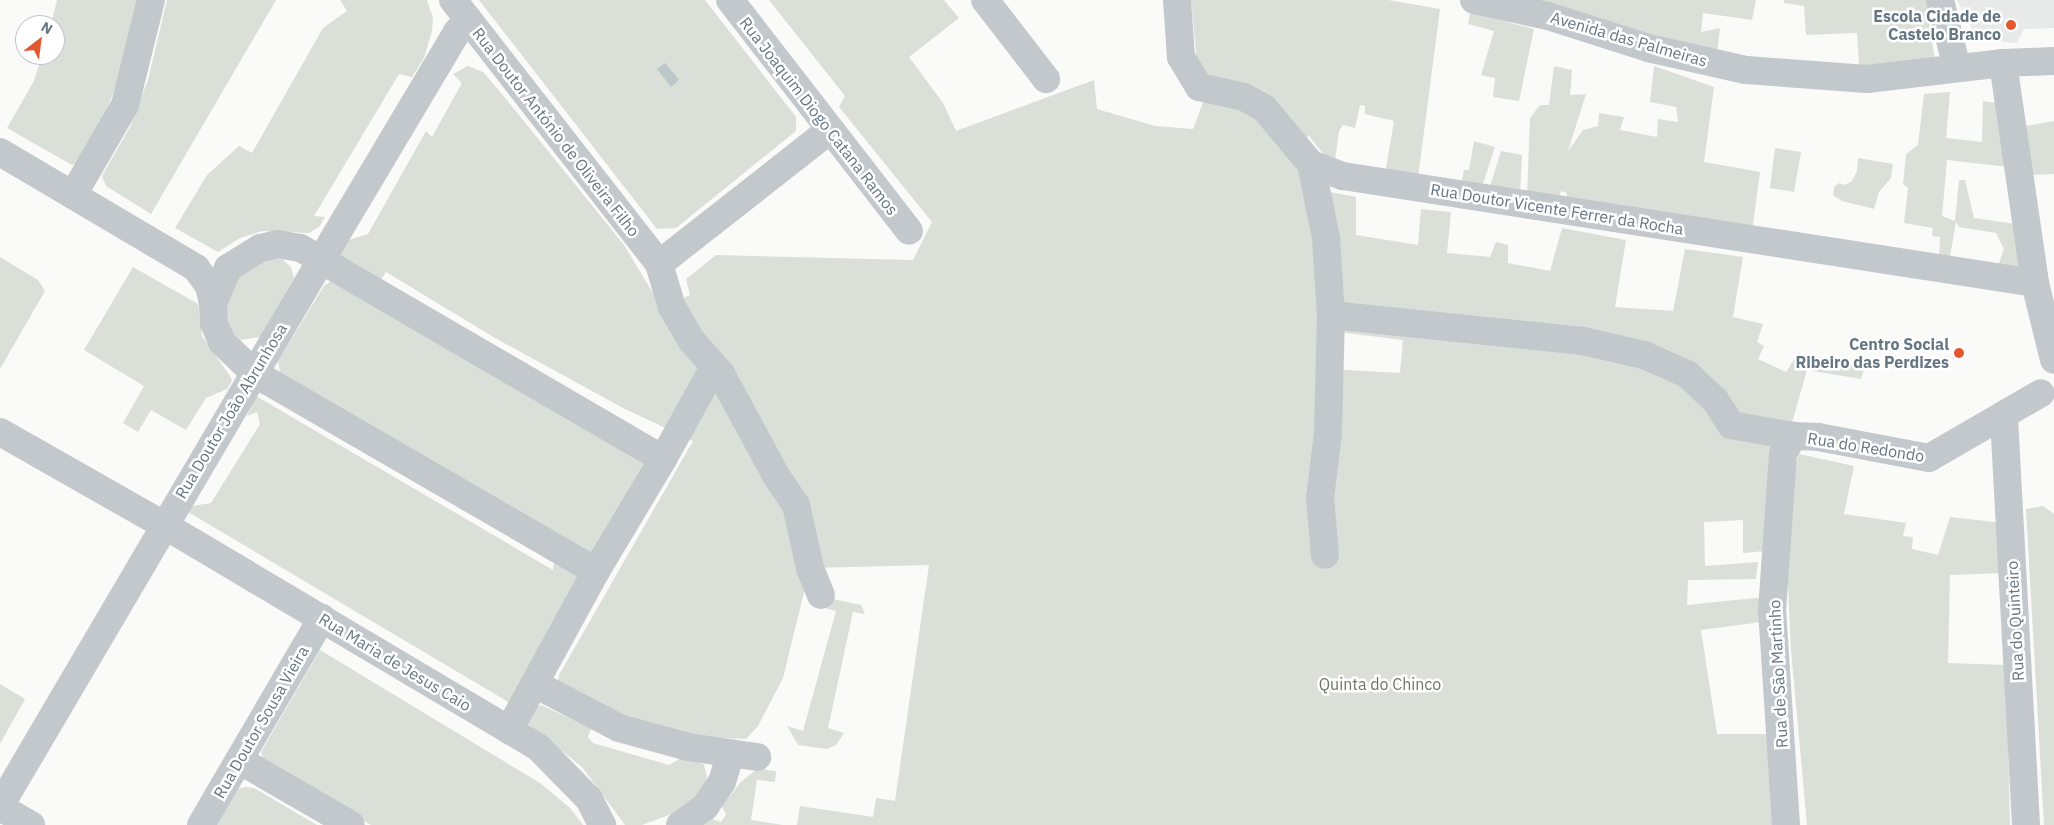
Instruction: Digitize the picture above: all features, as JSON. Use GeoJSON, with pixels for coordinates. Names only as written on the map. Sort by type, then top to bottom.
{"type":"FeatureCollection","features":[{"type":"Feature","properties":{"kind":"street"},"geometry":{"type":"LineString","coordinates":[[74,195],[125,105],[151,0]]}},
{"type":"Feature","properties":{"kind":"street","name":"Rua Joaquim Diogo Catana Ramos"},"geometry":{"type":"LineString","coordinates":[[730,0],[909,231]]}},
{"type":"Feature","properties":{"kind":"street"},"geometry":{"type":"LineString","coordinates":[[985,0],[1046,79]]}},
{"type":"Feature","properties":{"kind":"street","name":"Rua Doutor Vicente Ferrer da Rocha"},"geometry":{"type":"LineString","coordinates":[[1177,0],[1181,57],[1199,87],[1244,96],[1264,108],[1311,164],[1342,176],[2035,283]]}},
{"type":"Feature","properties":{"kind":"street","name":"Avenida das Palmeiras"},"geometry":{"type":"LineString","coordinates":[[1474,0],[1548,16],[1648,48],[1746,70],[1866,79],[2003,63],[2054,62]]}},
{"type":"Feature","properties":{"kind":"street"},"geometry":{"type":"LineString","coordinates":[[1940,0],[1958,68]]}},
{"type":"Feature","properties":{"kind":"street","name":"Rua Doutor João Abrunhosa"},"geometry":{"type":"LineString","coordinates":[[0,806],[164,524],[457,32],[460,10]]}},
{"type":"Feature","properties":{"kind":"street","name":"Rua Doutor António de Oliveira Filho"},"geometry":{"type":"LineString","coordinates":[[460,10],[659,264]]}},
{"type":"Feature","properties":{"kind":"street"},"geometry":{"type":"LineString","coordinates":[[2003,63],[2035,283],[2054,360]]}},
{"type":"Feature","properties":{"kind":"street"},"geometry":{"type":"LineString","coordinates":[[821,595],[810,568],[796,505],[714,367],[692,341],[672,307],[659,264],[830,130]]}},
{"type":"Feature","properties":{"kind":"street"},"geometry":{"type":"LineString","coordinates":[[0,152],[196,268],[209,286],[213,304],[214,323],[222,342],[254,373],[596,571]]}},
{"type":"Feature","properties":{"kind":"street"},"geometry":{"type":"LineString","coordinates":[[1311,164],[1326,238],[1330,315],[1328,433],[1320,498],[1325,554]]}},
{"type":"Feature","properties":{"kind":"street"},"geometry":{"type":"LineString","coordinates":[[213,304],[220,282],[236,263],[260,248],[278,244],[300,248],[663,459]]}},
{"type":"Feature","properties":{"kind":"street"},"geometry":{"type":"LineString","coordinates":[[196,268],[236,263]]}},
{"type":"Feature","properties":{"kind":"street","name":"Rua do Redondo"},"geometry":{"type":"LineString","coordinates":[[1330,315],[1574,340],[1644,355],[1687,374],[1715,400],[1731,426],[1793,436],[1818,437],[1929,458],[2004,418],[2048,402]]}},
{"type":"Feature","properties":{"kind":"street"},"geometry":{"type":"LineString","coordinates":[[2048,402],[2054,365]]}},
{"type":"Feature","properties":{"kind":"street"},"geometry":{"type":"LineString","coordinates":[[510,730],[596,571],[663,459],[714,367]]}},
{"type":"Feature","properties":{"kind":"street","name":"Rua do Quinteiro"},"geometry":{"type":"LineString","coordinates":[[2004,418],[2026,825]]}},
{"type":"Feature","properties":{"kind":"street","name":"Rua Maria de Jesus Caio"},"geometry":{"type":"LineString","coordinates":[[1,435],[164,524],[539,748],[589,799],[602,825]]}},
{"type":"Feature","properties":{"kind":"street","name":"Rua de São Martinho"},"geometry":{"type":"LineString","coordinates":[[1786,825],[1772,612],[1783,454],[1793,436]]}},
{"type":"Feature","properties":{"kind":"street","name":"Rua Doutor Sousa Vieira"},"geometry":{"type":"LineString","coordinates":[[201,825],[322,618]]}},
{"type":"Feature","properties":{"kind":"street"},"geometry":{"type":"LineString","coordinates":[[535,684],[619,728],[688,747],[744,755],[705,807],[680,825]]}},
{"type":"Feature","properties":{"kind":"street"},"geometry":{"type":"LineString","coordinates":[[239,760],[351,825]]}},
{"type":"Feature","properties":{"kind":"street"},"geometry":{"type":"LineString","coordinates":[[0,806],[32,825]]}},
{"type":"Feature","properties":{"kind":"shaded area","name":"Escola Cidade de Castelo Branco"},"geometry":{"type":"Polygon","coordinates":[[[1957,0],[2054,0],[2054,28],[2024,29],[2017,43],[1993,41],[1972,29],[1957,0]]]}},
{"type":"Feature","properties":{"kind":"shaded area"},"geometry":{"type":"Polygon","coordinates":[[[665,63],[679,80],[671,87],[657,69],[665,63]]]}},
{"type":"Feature","properties":{"kind":"green space"},"geometry":{"type":"Polygon","coordinates":[[[57,0],[138,0],[120,77],[98,130],[81,160],[72,165],[7,128],[34,81],[39,65],[65,65],[65,15],[53,15],[57,0]]]}},
{"type":"Feature","properties":{"kind":"green space"},"geometry":{"type":"Polygon","coordinates":[[[167,0],[276,0],[151,214],[106,186],[102,176],[130,127],[148,80],[167,0]]]}},
{"type":"Feature","properties":{"kind":"green space"},"geometry":{"type":"Polygon","coordinates":[[[340,0],[427,0],[433,18],[432,31],[424,58],[412,77],[399,74],[314,216],[325,217],[319,227],[309,233],[262,231],[240,238],[218,252],[175,228],[207,175],[239,146],[252,153],[323,28],[347,11],[340,0]]]}},
{"type":"Feature","properties":{"kind":"green space"},"geometry":{"type":"Polygon","coordinates":[[[479,0],[705,0],[796,117],[796,131],[676,228],[657,229],[479,0]]]}},
{"type":"Feature","properties":{"kind":"green space","name":"Quinta do Chinco"},"geometry":{"type":"Polygon","coordinates":[[[769,0],[944,0],[959,18],[909,57],[943,103],[956,131],[1094,80],[1097,109],[1155,126],[1193,129],[1205,97],[1254,108],[1293,157],[1309,188],[1356,197],[1356,235],[1418,245],[1421,209],[1451,212],[1447,253],[1490,257],[1496,242],[1508,245],[1508,263],[1550,271],[1562,228],[1626,240],[1615,307],[1673,311],[1685,249],[1743,257],[1733,317],[1763,324],[1757,342],[1764,346],[1758,359],[1786,372],[1798,353],[1865,366],[1861,379],[1807,370],[1791,426],[1776,550],[1743,553],[1743,520],[1704,522],[1705,566],[1758,562],[1756,579],[1688,580],[1687,605],[1765,597],[1761,622],[1701,630],[1717,734],[1780,734],[1788,825],[797,825],[800,806],[873,817],[876,798],[895,801],[929,565],[810,568],[783,678],[758,726],[746,739],[682,736],[636,726],[557,688],[559,675],[693,441],[623,408],[495,338],[386,272],[377,286],[339,257],[348,240],[368,234],[426,131],[432,137],[462,83],[453,74],[468,66],[483,72],[624,245],[662,308],[690,295],[686,279],[716,255],[913,260],[932,222],[839,107],[845,96],[769,0]],[[1330,331],[1330,369],[1400,373],[1403,340],[1330,331]]]}},
{"type":"Feature","properties":{"kind":"green space"},"geometry":{"type":"Polygon","coordinates":[[[1191,0],[1388,0],[1440,9],[1418,178],[1385,174],[1394,121],[1365,114],[1365,106],[1360,105],[1355,128],[1343,125],[1339,131],[1335,161],[1325,156],[1309,136],[1300,141],[1198,73],[1191,0]]]}},
{"type":"Feature","properties":{"kind":"green space"},"geometry":{"type":"Polygon","coordinates":[[[1517,0],[1756,0],[1752,20],[1703,13],[1701,32],[1720,28],[1717,53],[1517,0]]]}},
{"type":"Feature","properties":{"kind":"green space"},"geometry":{"type":"Polygon","coordinates":[[[1784,0],[1927,0],[1935,63],[1859,67],[1857,33],[1806,35],[1804,6],[1784,3],[1784,0]]]}},
{"type":"Feature","properties":{"kind":"green space"},"geometry":{"type":"Polygon","coordinates":[[[1470,12],[1534,29],[1519,101],[1493,97],[1495,78],[1481,75],[1494,31],[1468,24],[1470,12]]]}},
{"type":"Feature","properties":{"kind":"green space"},"geometry":{"type":"Polygon","coordinates":[[[1554,66],[1572,70],[1570,95],[1586,94],[1568,151],[1583,130],[1598,126],[1599,113],[1624,117],[1620,130],[1657,137],[1658,119],[1678,122],[1676,107],[1650,102],[1654,66],[1714,87],[1704,162],[1760,172],[1752,233],[1566,203],[1567,193],[1561,191],[1558,201],[1527,197],[1530,118],[1540,105],[1549,105],[1554,66]]]}},
{"type":"Feature","properties":{"kind":"green space"},"geometry":{"type":"Polygon","coordinates":[[[1950,92],[1946,138],[1982,142],[1983,101],[1997,103],[2008,167],[1947,160],[1942,216],[1955,221],[1959,180],[1965,180],[1974,218],[2016,224],[2025,269],[1994,277],[2004,249],[1996,233],[1959,227],[1956,222],[1949,262],[1939,261],[1940,237],[1932,236],[1933,228],[1904,223],[1908,188],[1903,184],[1906,154],[1918,145],[1924,94],[1950,92]]]}},
{"type":"Feature","properties":{"kind":"green space"},"geometry":{"type":"Polygon","coordinates":[[[2054,121],[2054,174],[2029,175],[2020,127],[2054,121]]]}},
{"type":"Feature","properties":{"kind":"green space"},"geometry":{"type":"Polygon","coordinates":[[[1474,141],[1495,147],[1481,190],[1461,186],[1464,170],[1469,170],[1474,141]]]}},
{"type":"Feature","properties":{"kind":"green space"},"geometry":{"type":"Polygon","coordinates":[[[1775,148],[1801,152],[1794,192],[1770,188],[1775,148]]]}},
{"type":"Feature","properties":{"kind":"green space"},"geometry":{"type":"Polygon","coordinates":[[[1501,151],[1522,155],[1520,195],[1489,190],[1501,151]]]}},
{"type":"Feature","properties":{"kind":"green space"},"geometry":{"type":"Polygon","coordinates":[[[1858,158],[1893,164],[1891,178],[1879,192],[1874,209],[1842,201],[1833,195],[1834,187],[1839,183],[1845,185],[1852,181],[1857,171],[1858,158]]]}},
{"type":"Feature","properties":{"kind":"green space"},"geometry":{"type":"Polygon","coordinates":[[[0,257],[38,280],[45,291],[0,369],[0,257]]]}},
{"type":"Feature","properties":{"kind":"green space"},"geometry":{"type":"Polygon","coordinates":[[[271,259],[282,259],[291,267],[294,278],[261,337],[240,340],[233,333],[226,312],[230,288],[246,267],[271,259]]]}},
{"type":"Feature","properties":{"kind":"green space"},"geometry":{"type":"Polygon","coordinates":[[[133,267],[198,304],[202,336],[232,381],[227,389],[206,398],[186,430],[151,410],[138,432],[123,423],[144,386],[84,350],[133,267]]]}},
{"type":"Feature","properties":{"kind":"green space"},"geometry":{"type":"Polygon","coordinates":[[[331,281],[647,465],[595,560],[289,383],[280,372],[278,361],[324,286],[331,281]]]}},
{"type":"Feature","properties":{"kind":"green space"},"geometry":{"type":"Polygon","coordinates":[[[256,396],[553,570],[555,557],[581,573],[515,706],[188,512],[192,506],[211,503],[260,424],[257,412],[247,416],[256,396]]]}},
{"type":"Feature","properties":{"kind":"green space"},"geometry":{"type":"Polygon","coordinates":[[[1799,454],[1854,466],[1844,514],[1906,523],[1903,536],[1913,537],[1912,549],[1938,555],[1950,517],[2002,523],[2004,573],[1950,575],[1948,663],[2006,665],[2010,825],[1807,825],[1791,650],[1786,544],[1791,480],[1799,454]]]}},
{"type":"Feature","properties":{"kind":"green space"},"geometry":{"type":"Polygon","coordinates":[[[2043,506],[2054,514],[2054,825],[2044,825],[2026,509],[2043,506]]]}},
{"type":"Feature","properties":{"kind":"green space"},"geometry":{"type":"Polygon","coordinates":[[[833,599],[861,605],[865,614],[853,612],[828,728],[844,733],[836,745],[827,749],[798,745],[787,726],[803,731],[836,611],[822,607],[833,599]]]}},
{"type":"Feature","properties":{"kind":"green space"},"geometry":{"type":"Polygon","coordinates":[[[320,650],[540,783],[570,808],[583,825],[371,825],[263,761],[261,752],[320,650]]]}},
{"type":"Feature","properties":{"kind":"green space"},"geometry":{"type":"Polygon","coordinates":[[[0,684],[25,699],[0,744],[0,684]]]}},
{"type":"Feature","properties":{"kind":"green space"},"geometry":{"type":"Polygon","coordinates":[[[541,705],[591,728],[588,737],[593,743],[669,765],[685,756],[704,765],[707,777],[703,793],[674,813],[642,825],[625,825],[582,767],[528,724],[534,706],[541,705]]]}},
{"type":"Feature","properties":{"kind":"green space"},"geometry":{"type":"Polygon","coordinates":[[[757,769],[776,771],[775,782],[757,780],[751,820],[783,825],[704,825],[712,819],[721,822],[726,815],[722,806],[741,782],[757,769]]]}},
{"type":"Feature","properties":{"kind":"green space"},"geometry":{"type":"Polygon","coordinates":[[[254,788],[317,825],[217,825],[238,789],[254,788]]]}},
{"type":"Feature","properties":{"kind":"place","name":"Escola Cidade de Castelo Branco"},"geometry":{"type":"Point","coordinates":[2011,25]}},
{"type":"Feature","properties":{"kind":"place","name":"Centro Social Ribeiro das Perdizes"},"geometry":{"type":"Point","coordinates":[1959,353]}}]}
